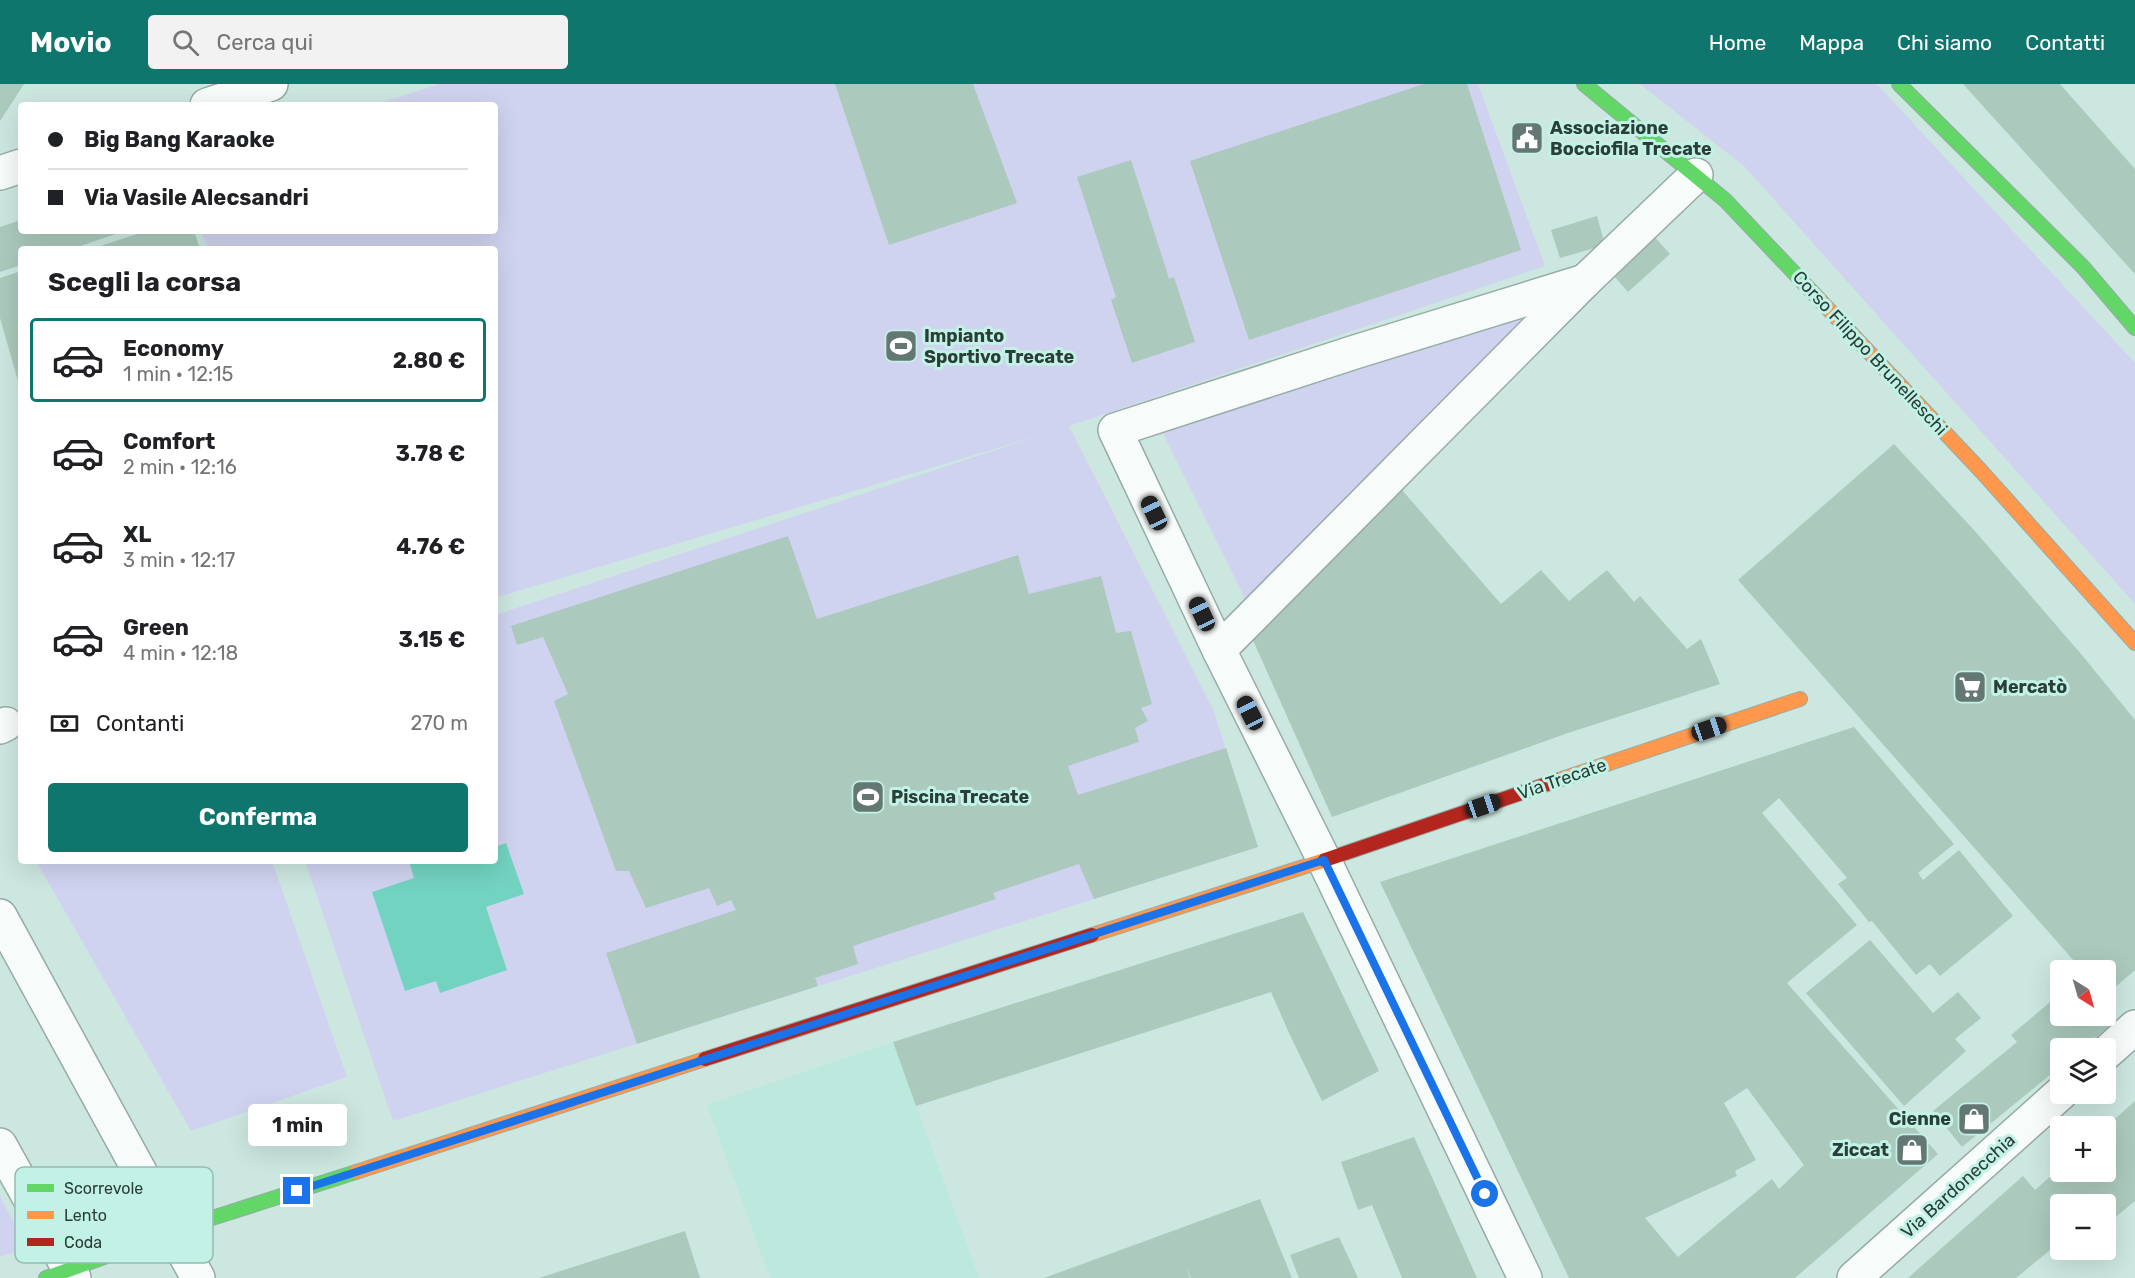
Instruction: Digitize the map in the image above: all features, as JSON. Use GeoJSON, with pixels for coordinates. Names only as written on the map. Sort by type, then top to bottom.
{"type":"FeatureCollection","features":[{"type":"Feature","properties":{"kind":"street"},"geometry":{"type":"LineString","coordinates":[[216,102],[271,84]]}},
{"type":"Feature","properties":{"kind":"street","name":"Corso Filippo Brunelleschi"},"geometry":{"type":"LineString","coordinates":[[1584,84],[1733,208],[1967,456],[2135,644]]}},
{"type":"Feature","properties":{"kind":"street"},"geometry":{"type":"LineString","coordinates":[[1899,84],[2083,267],[2135,328]]}},
{"type":"Feature","properties":{"kind":"street"},"geometry":{"type":"LineString","coordinates":[[0,173],[18,167]]}},
{"type":"Feature","properties":{"kind":"street"},"geometry":{"type":"LineString","coordinates":[[1219,650],[1585,281],[1696,175]]}},
{"type":"Feature","properties":{"kind":"street"},"geometry":{"type":"LineString","coordinates":[[1525,1278],[1324,860],[1219,650],[1115,430],[1355,352],[1585,281]]}},
{"type":"Feature","properties":{"kind":"street","name":"Via Trecate"},"geometry":{"type":"LineString","coordinates":[[213,1219],[1324,860],[1800,699]]}},
{"type":"Feature","properties":{"kind":"street"},"geometry":{"type":"LineString","coordinates":[[0,916],[137,1167]]}},
{"type":"Feature","properties":{"kind":"street"},"geometry":{"type":"LineString","coordinates":[[2116,1044],[2135,1027]]}},
{"type":"Feature","properties":{"kind":"street","name":"Via Bardonecchia"},"geometry":{"type":"LineString","coordinates":[[1854,1278],[2050,1104]]}},
{"type":"Feature","properties":{"kind":"street"},"geometry":{"type":"LineString","coordinates":[[0,1145],[15,1176]]}},
{"type":"Feature","properties":{"kind":"street","name":"Via Trecate"},"geometry":{"type":"LineString","coordinates":[[63,1276],[95,1263]]}},
{"type":"Feature","properties":{"kind":"street"},"geometry":{"type":"LineString","coordinates":[[190,1263],[198,1278]]}},
{"type":"Feature","properties":{"kind":"shaded area"},"geometry":{"type":"Polygon","coordinates":[[[440,84],[1478,84],[1545,266],[1069,426],[1213,709],[1258,847],[393,1121],[306,864],[498,864],[498,614],[1038,436],[498,597],[498,246],[207,246],[202,234],[498,234],[498,102],[383,102],[440,84]]]}},
{"type":"Feature","properties":{"kind":"shaded area"},"geometry":{"type":"Polygon","coordinates":[[[1640,84],[1877,84],[2135,363],[2135,604],[1745,167],[1640,84]]]}},
{"type":"Feature","properties":{"kind":"shaded area"},"geometry":{"type":"Polygon","coordinates":[[[1580,275],[1253,615],[1155,417],[1580,275]]]}},
{"type":"Feature","properties":{"kind":"shaded area"},"geometry":{"type":"Polygon","coordinates":[[[506,843],[524,894],[486,907],[507,970],[440,993],[436,981],[405,991],[372,892],[414,878],[410,864],[498,864],[498,846],[506,843]]]}},
{"type":"Feature","properties":{"kind":"shaded area"},"geometry":{"type":"Polygon","coordinates":[[[38,864],[273,864],[347,1077],[191,1131],[38,864]]]}},
{"type":"Feature","properties":{"kind":"shaded area"},"geometry":{"type":"Polygon","coordinates":[[[893,1042],[979,1278],[770,1278],[707,1105],[893,1042]]]}},
{"type":"Feature","properties":{"kind":"shaded area"},"geometry":{"type":"Polygon","coordinates":[[[0,1196],[15,1225],[15,1252],[0,1257],[0,1196]]]}},
{"type":"Feature","properties":{"kind":"building"},"geometry":{"type":"Polygon","coordinates":[[[0,84],[24,84],[0,121],[0,84]]]}},
{"type":"Feature","properties":{"kind":"building"},"geometry":{"type":"Polygon","coordinates":[[[835,84],[973,84],[1017,203],[889,245],[835,84]]]}},
{"type":"Feature","properties":{"kind":"building"},"geometry":{"type":"Polygon","coordinates":[[[1424,84],[1467,84],[1521,250],[1249,340],[1190,161],[1424,84]]]}},
{"type":"Feature","properties":{"kind":"building"},"geometry":{"type":"Polygon","coordinates":[[[1963,84],[2060,84],[2135,169],[2135,274],[1963,84]]]}},
{"type":"Feature","properties":{"kind":"building"},"geometry":{"type":"Polygon","coordinates":[[[1131,160],[1169,279],[1174,277],[1195,342],[1132,363],[1111,300],[1116,297],[1077,177],[1131,160]]]}},
{"type":"Feature","properties":{"kind":"building"},"geometry":{"type":"Polygon","coordinates":[[[1597,216],[1605,245],[1560,258],[1551,230],[1597,216]]]}},
{"type":"Feature","properties":{"kind":"building"},"geometry":{"type":"Polygon","coordinates":[[[18,221],[18,234],[116,234],[80,246],[18,246],[18,266],[0,272],[0,227],[18,221]]]}},
{"type":"Feature","properties":{"kind":"building"},"geometry":{"type":"Polygon","coordinates":[[[1650,232],[1670,254],[1628,292],[1609,270],[1650,232]]]}},
{"type":"Feature","properties":{"kind":"building"},"geometry":{"type":"Polygon","coordinates":[[[137,234],[195,234],[199,246],[100,246],[137,234]]]}},
{"type":"Feature","properties":{"kind":"building"},"geometry":{"type":"Polygon","coordinates":[[[18,272],[18,381],[0,318],[0,278],[18,272]]]}},
{"type":"Feature","properties":{"kind":"building","name":"Mercatò"},"geometry":{"type":"Polygon","coordinates":[[[1894,444],[1974,530],[2135,720],[2135,970],[2116,986],[2116,960],[2073,960],[1738,580],[1894,444]]]}},
{"type":"Feature","properties":{"kind":"building"},"geometry":{"type":"Polygon","coordinates":[[[1402,490],[1501,604],[1541,570],[1569,601],[1607,570],[1634,602],[1640,596],[1687,649],[1701,639],[1720,684],[1568,733],[1332,817],[1248,629],[1374,518],[1402,490]]]}},
{"type":"Feature","properties":{"kind":"building"},"geometry":{"type":"Polygon","coordinates":[[[788,536],[817,619],[1018,555],[1029,594],[1101,576],[1116,633],[1131,631],[1152,704],[1141,708],[1148,721],[1135,728],[1139,742],[1068,766],[1078,795],[1226,748],[1258,847],[1094,899],[1079,864],[993,893],[996,899],[853,946],[858,964],[815,978],[818,986],[637,1044],[606,953],[736,910],[731,900],[717,906],[709,888],[646,908],[629,871],[616,871],[554,701],[568,694],[543,637],[517,645],[511,626],[788,536]]]}},
{"type":"Feature","properties":{"kind":"building"},"geometry":{"type":"Polygon","coordinates":[[[1854,727],[1954,844],[1918,873],[1923,880],[1959,850],[2013,916],[1940,976],[1930,964],[1916,975],[1838,884],[1847,878],[1779,798],[1762,813],[1857,925],[1787,983],[1938,1154],[1795,1278],[1569,1278],[1380,882],[1854,727]],[[1747,1088],[1724,1103],[1756,1160],[1735,1171],[1737,1176],[1645,1218],[1678,1257],[1772,1179],[1779,1189],[1804,1165],[1747,1088]]]}},
{"type":"Feature","properties":{"kind":"building"},"geometry":{"type":"Polygon","coordinates":[[[1303,912],[1379,1071],[1322,1101],[1271,992],[916,1106],[893,1042],[1303,912]]]}},
{"type":"Feature","properties":{"kind":"building"},"geometry":{"type":"Polygon","coordinates":[[[1870,940],[1933,1013],[1958,992],[1981,1018],[1955,1039],[1966,1051],[1904,1106],[1806,993],[1870,940]]]}},
{"type":"Feature","properties":{"kind":"building"},"geometry":{"type":"Polygon","coordinates":[[[2050,1002],[2050,1026],[2110,1026],[2095,1038],[2050,1038],[2050,1075],[1962,1147],[1933,1111],[2017,1042],[2011,1035],[2050,1002]]]}},
{"type":"Feature","properties":{"kind":"building"},"geometry":{"type":"Polygon","coordinates":[[[2135,1101],[2135,1201],[2116,1217],[2116,1194],[2050,1194],[2050,1250],[2016,1278],[1908,1278],[2023,1176],[2035,1190],[2050,1177],[2050,1182],[2116,1182],[2116,1118],[2135,1101]]]}},
{"type":"Feature","properties":{"kind":"building"},"geometry":{"type":"Polygon","coordinates":[[[1414,1137],[1477,1278],[1402,1278],[1372,1205],[1358,1210],[1341,1162],[1414,1137]]]}},
{"type":"Feature","properties":{"kind":"building"},"geometry":{"type":"Polygon","coordinates":[[[1260,1199],[1292,1278],[1191,1278],[1186,1267],[1190,1278],[1044,1278],[1260,1199]]]}},
{"type":"Feature","properties":{"kind":"building"},"geometry":{"type":"Polygon","coordinates":[[[685,1231],[700,1278],[539,1278],[685,1231]]]}},
{"type":"Feature","properties":{"kind":"building"},"geometry":{"type":"Polygon","coordinates":[[[1339,1237],[1358,1278],[1299,1278],[1290,1255],[1339,1237]]]}},
{"type":"Feature","properties":{"kind":"traffic: fast"},"geometry":{"type":"LineString","coordinates":[[1584,84],[1725,200],[1815,295]]}},
{"type":"Feature","properties":{"kind":"traffic: fast"},"geometry":{"type":"LineString","coordinates":[[1899,84],[2083,267],[2135,328]]}},
{"type":"Feature","properties":{"kind":"traffic: fast"},"geometry":{"type":"LineString","coordinates":[[213,1218],[356,1172]]}},
{"type":"Feature","properties":{"kind":"traffic: fast"},"geometry":{"type":"LineString","coordinates":[[46,1278],[87,1263]]}},
{"type":"Feature","properties":{"kind":"traffic: slow"},"geometry":{"type":"LineString","coordinates":[[1815,295],[1982,472],[2135,643]]}},
{"type":"Feature","properties":{"kind":"traffic: slow"},"geometry":{"type":"LineString","coordinates":[[1559,780],[1800,699]]}},
{"type":"Feature","properties":{"kind":"traffic: slow"},"geometry":{"type":"LineString","coordinates":[[1092,935],[1325,860]]}},
{"type":"Feature","properties":{"kind":"traffic: slow"},"geometry":{"type":"LineString","coordinates":[[356,1172],[705,1059]]}},
{"type":"Feature","properties":{"kind":"traffic: jam"},"geometry":{"type":"LineString","coordinates":[[1325,860],[1559,780]]}},
{"type":"Feature","properties":{"kind":"traffic: jam"},"geometry":{"type":"LineString","coordinates":[[705,1059],[1092,935]]}},
{"type":"Feature","properties":{"kind":"place","name":"Associazione Bocciofila Trecate"},"geometry":{"type":"Point","coordinates":[1527,138]}},
{"type":"Feature","properties":{"kind":"place","name":"Impianto Sportivo Trecate"},"geometry":{"type":"Point","coordinates":[901,346]}},
{"type":"Feature","properties":{"kind":"place","name":"Mercatò"},"geometry":{"type":"Point","coordinates":[1970,687]}},
{"type":"Feature","properties":{"kind":"place","name":"Piscina Trecate"},"geometry":{"type":"Point","coordinates":[868,797]}},
{"type":"Feature","properties":{"kind":"place","name":"Cienne"},"geometry":{"type":"Point","coordinates":[1974,1119]}},
{"type":"Feature","properties":{"kind":"place","name":"Ziccat"},"geometry":{"type":"Point","coordinates":[1912,1150]}},
{"type":"Feature","properties":{"kind":"route"},"geometry":{"type":"LineString","coordinates":[[297,1191],[1324,860],[1485,1194]]}}]}
